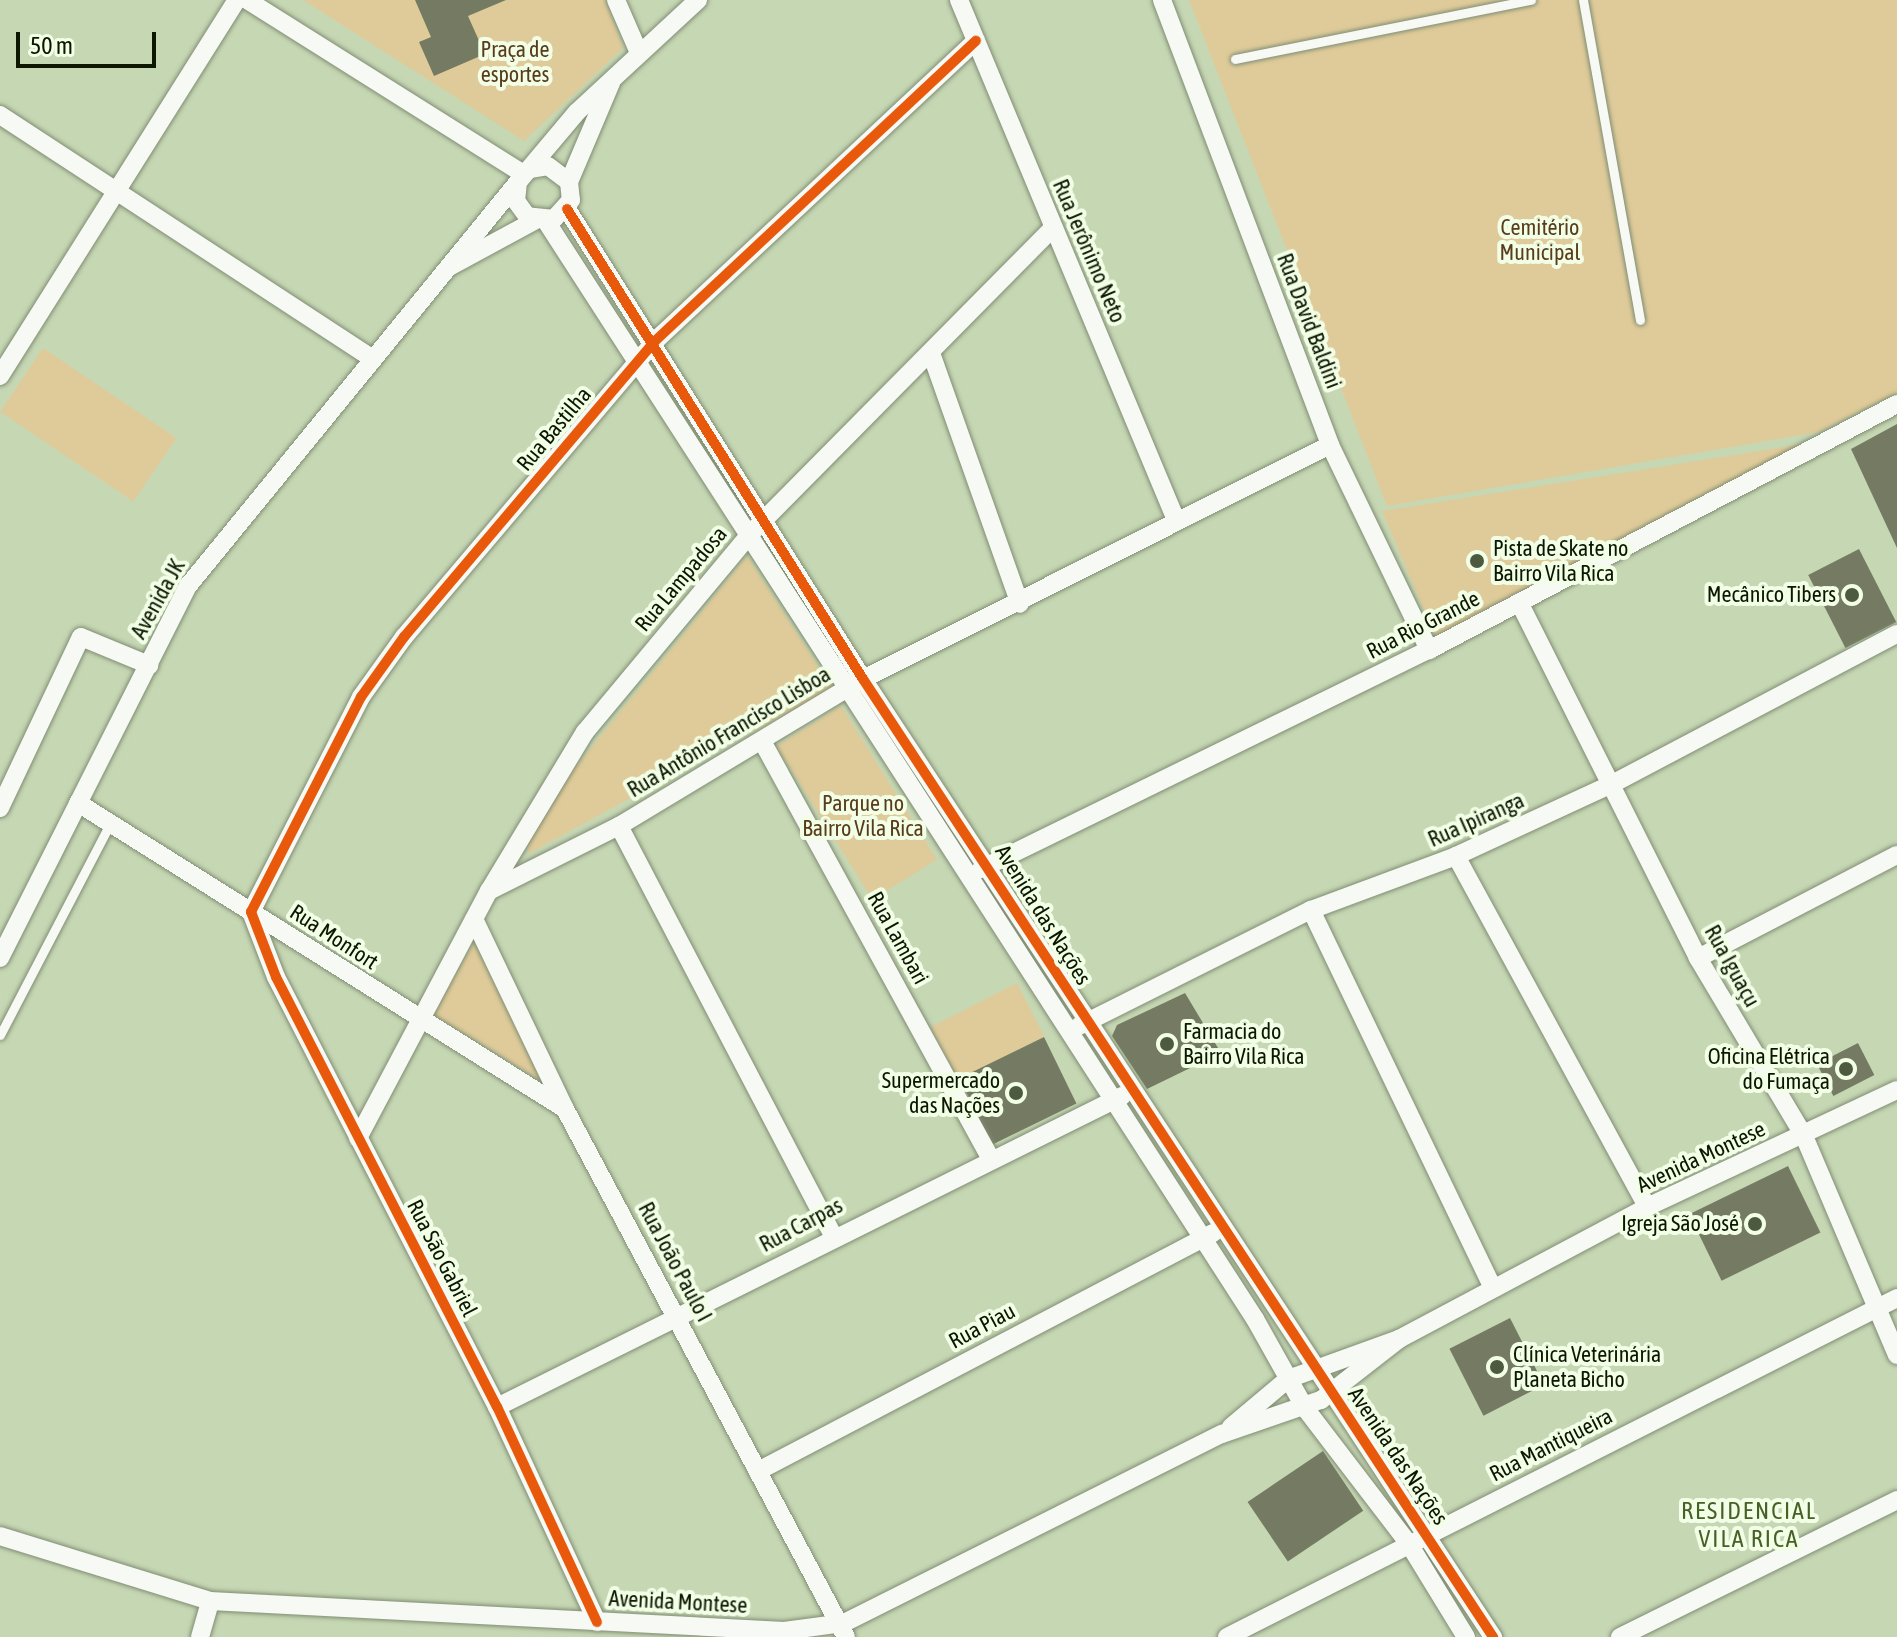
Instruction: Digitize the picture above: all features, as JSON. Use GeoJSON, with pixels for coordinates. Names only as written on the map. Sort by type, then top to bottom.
{"type":"FeatureCollection","features":[{"type":"Feature","properties":{"kind":"street"},"geometry":{"type":"LineString","coordinates":[[0,376],[120,195],[237,0]]}},
{"type":"Feature","properties":{"kind":"street"},"geometry":{"type":"LineString","coordinates":[[247,0],[524,175]]}},
{"type":"Feature","properties":{"kind":"street"},"geometry":{"type":"LineString","coordinates":[[616,0],[639,53]]}},
{"type":"Feature","properties":{"kind":"street","name":"Avenida JK"},"geometry":{"type":"LineString","coordinates":[[0,958],[188,586],[371,358],[524,175],[639,53],[698,0]]}},
{"type":"Feature","properties":{"kind":"street","name":"Rua Jerônimo Neto"},"geometry":{"type":"LineString","coordinates":[[959,0],[1176,520]]}},
{"type":"Feature","properties":{"kind":"street","name":"Rua David Baldini"},"geometry":{"type":"LineString","coordinates":[[1162,0],[1330,445],[1429,650]]}},
{"type":"Feature","properties":{"kind":"street","name":"Rua Bastilha"},"geometry":{"type":"LineString","coordinates":[[251,912],[374,675],[654,342],[976,41]]}},
{"type":"Feature","properties":{"kind":"street","name":"Avenida JK"},"geometry":{"type":"LineString","coordinates":[[569,182],[611,83]]}},
{"type":"Feature","properties":{"kind":"street"},"geometry":{"type":"LineString","coordinates":[[0,115],[371,358]]}},
{"type":"Feature","properties":{"kind":"street"},"geometry":{"type":"LineString","coordinates":[[548,166],[569,182],[567,209],[541,221],[520,209],[524,175],[548,166]]}},
{"type":"Feature","properties":{"kind":"street","name":"Avenida das Nações"},"geometry":{"type":"LineString","coordinates":[[567,209],[654,342],[863,679],[990,866],[1131,1092],[1225,1227],[1493,1637]]}},
{"type":"Feature","properties":{"kind":"street","name":"Avenida JK"},"geometry":{"type":"LineString","coordinates":[[449,267],[541,221]]}},
{"type":"Feature","properties":{"kind":"street","name":"Avenida das Nações"},"geometry":{"type":"LineString","coordinates":[[541,221],[638,361],[963,874],[1203,1238],[1305,1408],[1409,1544],[1466,1637]]}},
{"type":"Feature","properties":{"kind":"street","name":"Rua Lampadosa"},"geometry":{"type":"LineString","coordinates":[[489,891],[569,753],[749,535],[1053,228]]}},
{"type":"Feature","properties":{"kind":"street"},"geometry":{"type":"LineString","coordinates":[[931,353],[1020,604]]}},
{"type":"Feature","properties":{"kind":"street","name":"Rua Rio Grande"},"geometry":{"type":"LineString","coordinates":[[963,874],[990,866],[1429,650],[1897,404]]}},
{"type":"Feature","properties":{"kind":"street","name":"Rua Antônio Francisco Lisboa"},"geometry":{"type":"LineString","coordinates":[[489,891],[619,826],[863,679],[1020,604],[1176,520],[1330,445]]}},
{"type":"Feature","properties":{"kind":"street","name":"Rua Iguaçu"},"geometry":{"type":"LineString","coordinates":[[1520,604],[1698,958],[1804,1136],[1897,1355]]}},
{"type":"Feature","properties":{"kind":"street","name":"Rua Ipiranga"},"geometry":{"type":"LineString","coordinates":[[1065,1031],[1311,910],[1456,856],[1612,784],[1897,634]]}},
{"type":"Feature","properties":{"kind":"street"},"geometry":{"type":"LineString","coordinates":[[0,808],[81,637],[149,665]]}},
{"type":"Feature","properties":{"kind":"street","name":"Rua Lambari"},"geometry":{"type":"LineString","coordinates":[[762,741],[990,1158]]}},
{"type":"Feature","properties":{"kind":"street","name":"Rua Monfort"},"geometry":{"type":"LineString","coordinates":[[78,803],[112,819],[418,1021],[565,1109]]}},
{"type":"Feature","properties":{"kind":"street"},"geometry":{"type":"LineString","coordinates":[[619,826],[833,1235]]}},
{"type":"Feature","properties":{"kind":"street"},"geometry":{"type":"LineString","coordinates":[[1698,958],[1897,855]]}},
{"type":"Feature","properties":{"kind":"street"},"geometry":{"type":"LineString","coordinates":[[1456,856],[1647,1207]]}},
{"type":"Feature","properties":{"kind":"street"},"geometry":{"type":"LineString","coordinates":[[358,1138],[489,891]]}},
{"type":"Feature","properties":{"kind":"street"},"geometry":{"type":"LineString","coordinates":[[1311,910],[1493,1288]]}},
{"type":"Feature","properties":{"kind":"street","name":"Rua São Gabriel"},"geometry":{"type":"LineString","coordinates":[[251,912],[358,1138],[497,1407],[597,1622]]}},
{"type":"Feature","properties":{"kind":"street","name":"Rua João Paulo I"},"geometry":{"type":"LineString","coordinates":[[474,919],[565,1109],[762,1469],[845,1630]]}},
{"type":"Feature","properties":{"kind":"street","name":"Avenida Montese"},"geometry":{"type":"LineString","coordinates":[[1222,1434],[1288,1379],[1314,1367],[1399,1339],[1647,1207],[1897,1090]]}},
{"type":"Feature","properties":{"kind":"street","name":"Rua Carpas"},"geometry":{"type":"LineString","coordinates":[[497,1407],[678,1320],[833,1235],[1131,1092]]}},
{"type":"Feature","properties":{"kind":"street","name":"Rua Piau"},"geometry":{"type":"LineString","coordinates":[[762,1469],[1225,1227]]}},
{"type":"Feature","properties":{"kind":"street","name":"Rua Mantiqueira"},"geometry":{"type":"LineString","coordinates":[[1227,1637],[1897,1298]]}},
{"type":"Feature","properties":{"kind":"street","name":"Avenida Montese"},"geometry":{"type":"LineString","coordinates":[[0,1536],[210,1601],[784,1631],[845,1630],[1222,1434],[1305,1408],[1332,1394],[1399,1339]]}},
{"type":"Feature","properties":{"kind":"street"},"geometry":{"type":"LineString","coordinates":[[1620,1637],[1897,1500]]}},
{"type":"Feature","properties":{"kind":"street"},"geometry":{"type":"LineString","coordinates":[[200,1637],[210,1601]]}},
{"type":"Feature","properties":{"kind":"lane"},"geometry":{"type":"LineString","coordinates":[[1235,59],[1531,0]]}},
{"type":"Feature","properties":{"kind":"lane"},"geometry":{"type":"LineString","coordinates":[[1583,0],[1640,320]]}},
{"type":"Feature","properties":{"kind":"lane"},"geometry":{"type":"LineString","coordinates":[[0,1035],[112,819]]}},
{"type":"Feature","properties":{"kind":"green space","name":"Praça de esportes"},"geometry":{"type":"Polygon","coordinates":[[[303,0],[606,0],[623,48],[524,141],[303,0]]]}},
{"type":"Feature","properties":{"kind":"green space","name":"Cemitério Municipal"},"geometry":{"type":"Polygon","coordinates":[[[1189,0],[1897,0],[1897,393],[1819,432],[1387,506],[1189,0]]]}},
{"type":"Feature","properties":{"kind":"green space"},"geometry":{"type":"Polygon","coordinates":[[[43,348],[176,438],[133,502],[0,412],[43,348]]]}},
{"type":"Feature","properties":{"kind":"green space"},"geometry":{"type":"Polygon","coordinates":[[[1829,440],[1435,636],[1382,511],[1829,440]]]}},
{"type":"Feature","properties":{"kind":"green space"},"geometry":{"type":"Polygon","coordinates":[[[747,556],[832,688],[528,854],[529,836],[555,792],[747,556]]]}},
{"type":"Feature","properties":{"kind":"green space","name":"Parque no Bairro Vila Rica"},"geometry":{"type":"Polygon","coordinates":[[[841,706],[937,859],[872,900],[777,746],[841,706]]]}},
{"type":"Feature","properties":{"kind":"green space"},"geometry":{"type":"Polygon","coordinates":[[[474,942],[542,1081],[433,1015],[474,942]]]}},
{"type":"Feature","properties":{"kind":"green space"},"geometry":{"type":"Polygon","coordinates":[[[1017,983],[1044,1036],[958,1080],[931,1027],[1017,983]]]}},
{"type":"Feature","properties":{"kind":"building"},"geometry":{"type":"Polygon","coordinates":[[[415,0],[506,0],[468,16],[485,54],[434,76],[419,42],[431,37],[415,0]]]}},
{"type":"Feature","properties":{"kind":"building"},"geometry":{"type":"Polygon","coordinates":[[[1897,424],[1897,548],[1851,449],[1897,424]]]}},
{"type":"Feature","properties":{"kind":"building","name":"Mecânico Tibers"},"geometry":{"type":"Polygon","coordinates":[[[1859,549],[1896,622],[1845,648],[1808,575],[1859,549]]]}},
{"type":"Feature","properties":{"kind":"building","name":"Farmacia do Bairro Vila Rica"},"geometry":{"type":"Polygon","coordinates":[[[1185,993],[1221,1053],[1147,1089],[1112,1036],[1117,1025],[1185,993]]]}},
{"type":"Feature","properties":{"kind":"building","name":"Supermercado das Nações"},"geometry":{"type":"Polygon","coordinates":[[[1044,1037],[1076,1104],[992,1145],[960,1078],[1044,1037]]]}},
{"type":"Feature","properties":{"kind":"building","name":"Oficina Elétrica do Fumaça"},"geometry":{"type":"Polygon","coordinates":[[[1858,1043],[1874,1075],[1833,1096],[1817,1064],[1858,1043]]]}},
{"type":"Feature","properties":{"kind":"building","name":"Igreja São José"},"geometry":{"type":"Polygon","coordinates":[[[1788,1166],[1820,1233],[1722,1281],[1689,1214],[1788,1166]]]}},
{"type":"Feature","properties":{"kind":"building","name":"Clínica Veterinária Planeta Bicho"},"geometry":{"type":"Polygon","coordinates":[[[1510,1318],[1544,1385],[1483,1416],[1449,1349],[1510,1318]]]}},
{"type":"Feature","properties":{"kind":"building"},"geometry":{"type":"Polygon","coordinates":[[[1323,1451],[1363,1511],[1288,1562],[1248,1502],[1323,1451]]]}},
{"type":"Feature","properties":{"kind":"cycle path"},"geometry":{"type":"LineString","coordinates":[[597,1622],[497,1407],[276,977],[251,912],[361,697],[404,637],[654,342],[976,41]]}},
{"type":"Feature","properties":{"kind":"cycle path"},"geometry":{"type":"LineString","coordinates":[[567,209],[863,679],[1493,1637]]}},
{"type":"Feature","properties":{"kind":"place","name":"Pista de Skate no Bairro Vila Rica"},"geometry":{"type":"Point","coordinates":[1477,561]}},
{"type":"Feature","properties":{"kind":"place","name":"Mecânico Tibers"},"geometry":{"type":"Point","coordinates":[1852,595]}},
{"type":"Feature","properties":{"kind":"place","name":"Farmacia do Bairro Vila Rica"},"geometry":{"type":"Point","coordinates":[1167,1044]}},
{"type":"Feature","properties":{"kind":"place","name":"Oficina Elétrica do Fumaça"},"geometry":{"type":"Point","coordinates":[1846,1069]}},
{"type":"Feature","properties":{"kind":"place","name":"Supermercado das Nações"},"geometry":{"type":"Point","coordinates":[1016,1093]}},
{"type":"Feature","properties":{"kind":"place","name":"Igreja São José"},"geometry":{"type":"Point","coordinates":[1755,1224]}},
{"type":"Feature","properties":{"kind":"place","name":"Clínica Veterinária Planeta Bicho"},"geometry":{"type":"Point","coordinates":[1497,1367]}},
{"type":"Feature","properties":{"kind":"district","name":"RESIDENCIAL VILA RICA"},"geometry":{"type":"Point","coordinates":[1749,1525]}}]}
